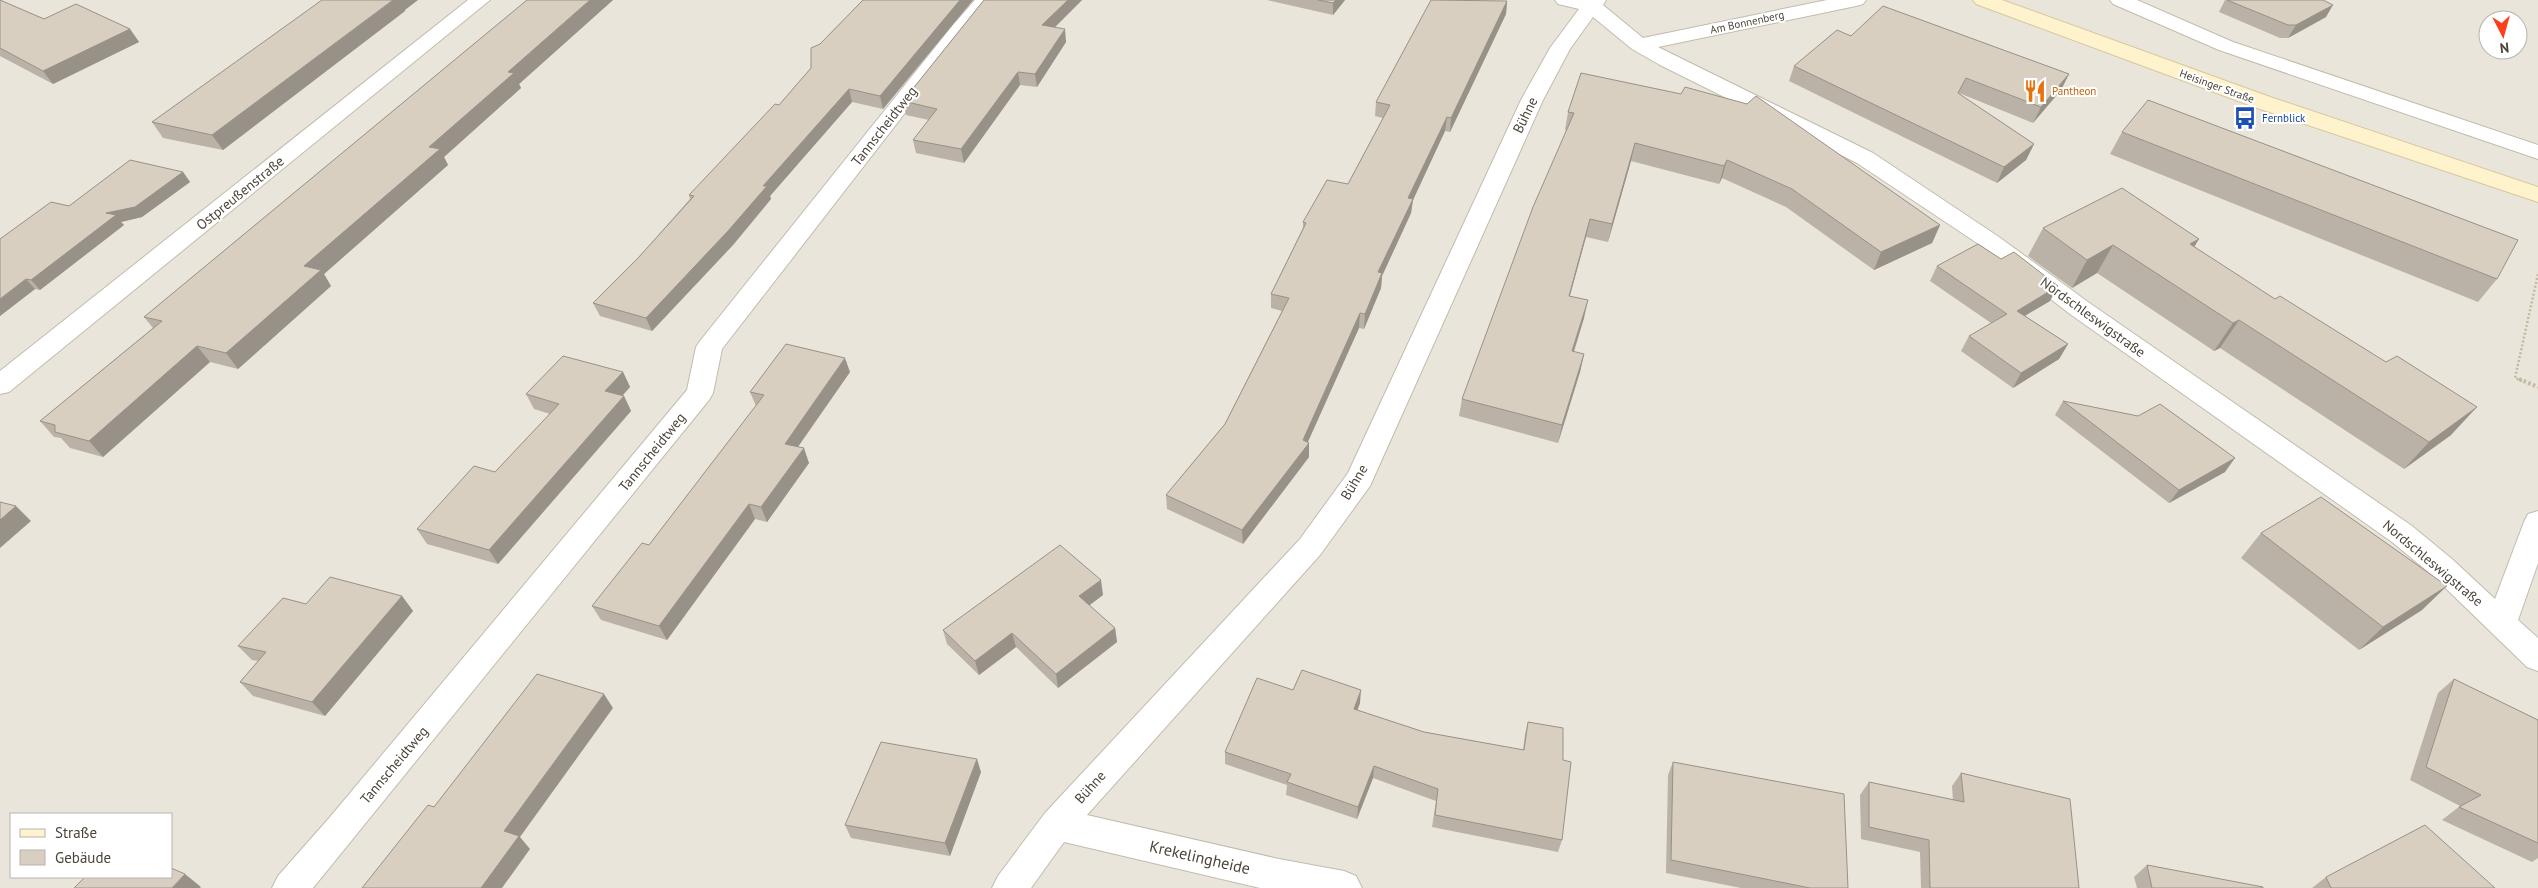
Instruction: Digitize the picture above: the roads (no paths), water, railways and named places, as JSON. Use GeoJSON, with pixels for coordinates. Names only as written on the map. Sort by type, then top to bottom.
{"type":"FeatureCollection","features":[{"type":"Feature","properties":{"kind":"main road","name":"Heisinger Straße"},"geometry":{"type":"LineString","coordinates":[[1983,0],[2265,103],[2538,194]]}},
{"type":"Feature","properties":{"kind":"street","name":"Ostpreußenstraße"},"geometry":{"type":"LineString","coordinates":[[0,385],[480,0]]}},
{"type":"Feature","properties":{"kind":"street","name":"Tannscheidtweg"},"geometry":{"type":"LineString","coordinates":[[290,888],[700,394],[709,347],[960,29],[986,0]]}},
{"type":"Feature","properties":{"kind":"street"},"geometry":{"type":"LineString","coordinates":[[1566,0],[1594,3]]}},
{"type":"Feature","properties":{"kind":"street","name":"Am Bonnenberg"},"geometry":{"type":"LineString","coordinates":[[1639,45],[1856,0]]}},
{"type":"Feature","properties":{"kind":"street"},"geometry":{"type":"LineString","coordinates":[[2120,0],[2226,46],[2538,152]]}},
{"type":"Feature","properties":{"kind":"street","name":"Nordschleswigstraße"},"geometry":{"type":"LineString","coordinates":[[1594,3],[1639,45],[1692,74],[1817,133],[1865,158],[1991,242],[2079,308],[2402,534],[2502,622],[2538,658]]}},
{"type":"Feature","properties":{"kind":"street","name":"Bühne"},"geometry":{"type":"LineString","coordinates":[[1010,888],[1057,824],[1310,547],[1360,478],[1532,100],[1560,48],[1594,3]]}},
{"type":"Feature","properties":{"kind":"street"},"geometry":{"type":"LineString","coordinates":[[2502,622],[2538,522]]}},
{"type":"Feature","properties":{"kind":"street","name":"Krekelingheide"},"geometry":{"type":"LineString","coordinates":[[1057,824],[1279,876],[1344,888]]}},
{"type":"Feature","properties":{"kind":"place","name":"Pantheon"},"geometry":{"type":"Point","coordinates":[2035,91]}},
{"type":"Feature","properties":{"kind":"place","name":"Fernblick"},"geometry":{"type":"Point","coordinates":[2245,118]}}]}
